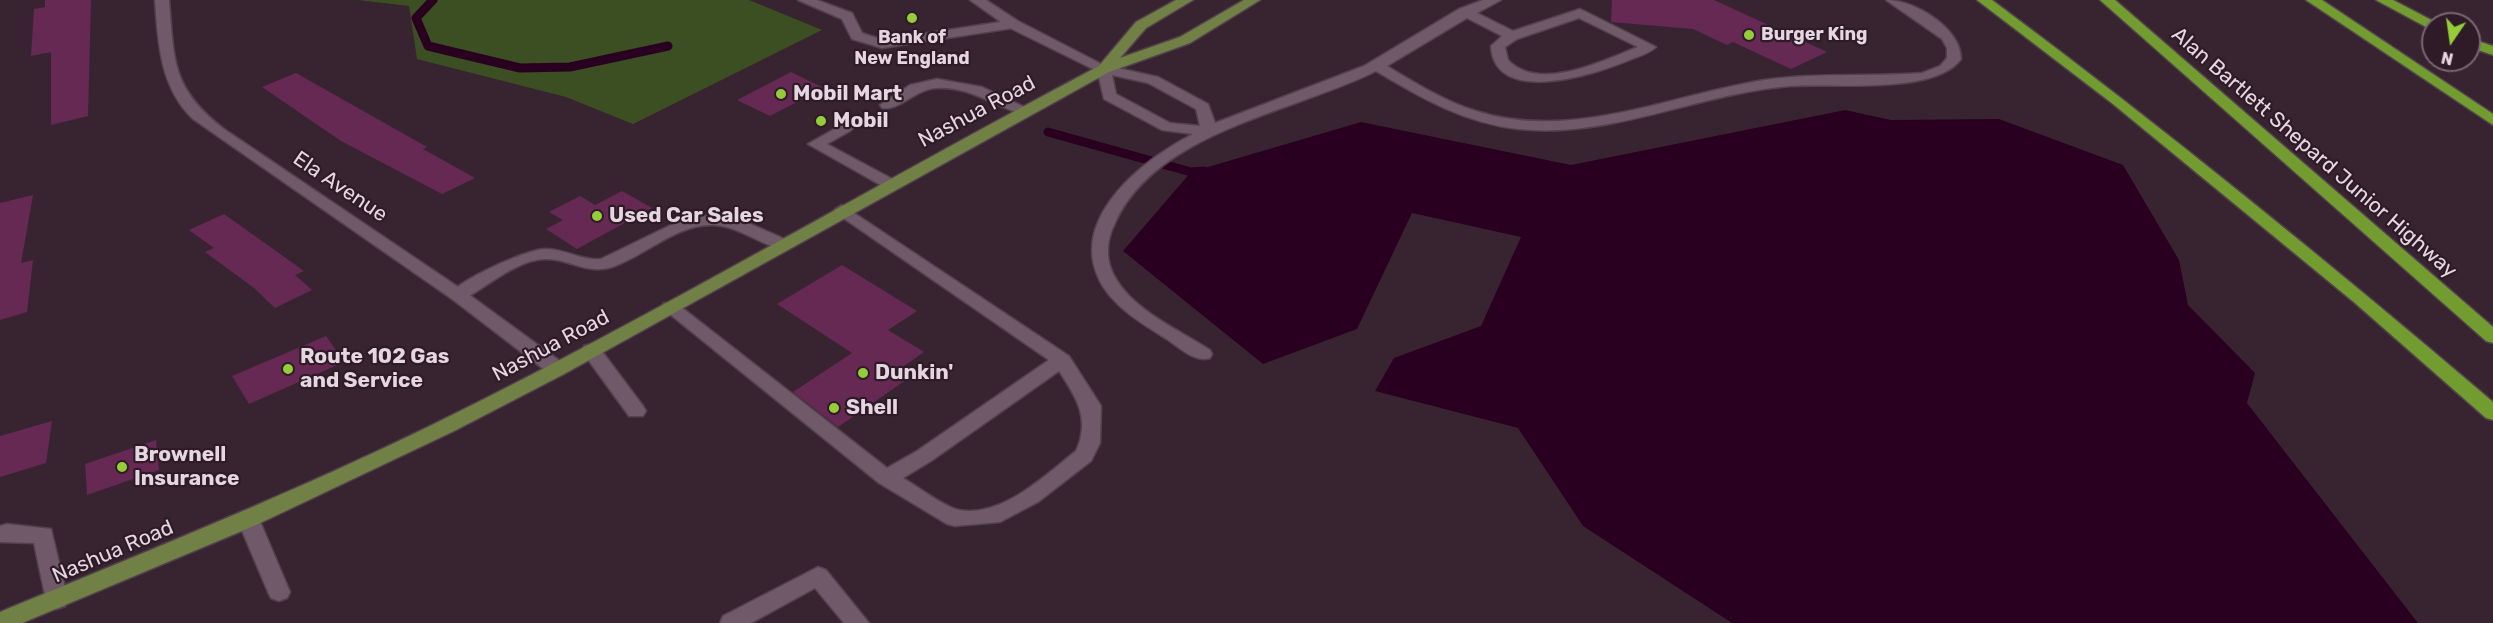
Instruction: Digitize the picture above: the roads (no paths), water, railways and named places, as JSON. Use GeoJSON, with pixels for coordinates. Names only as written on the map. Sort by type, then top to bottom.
{"type":"FeatureCollection","features":[{"type":"Feature","properties":{"kind":"highway"},"geometry":{"type":"LineString","coordinates":[[1984,0],[2152,129],[2361,299],[2493,414]]}},
{"type":"Feature","properties":{"kind":"highway","name":"Alan Bartlett Shepard Junior Highway"},"geometry":{"type":"LineString","coordinates":[[2107,0],[2493,337]]}},
{"type":"Feature","properties":{"kind":"highway"},"geometry":{"type":"LineString","coordinates":[[2313,0],[2493,121]]}},
{"type":"Feature","properties":{"kind":"highway"},"geometry":{"type":"LineString","coordinates":[[2383,0],[2421,20]]}},
{"type":"Feature","properties":{"kind":"main road","name":"Nashua Road"},"geometry":{"type":"LineString","coordinates":[[1104,69],[1141,25],[1186,0]]}},
{"type":"Feature","properties":{"kind":"main road","name":"Nashua Road"},"geometry":{"type":"LineString","coordinates":[[0,622],[248,519],[447,426],[557,369],[842,210],[1104,69],[1185,40],[1253,0]]}},
{"type":"Feature","properties":{"kind":"street","name":"Ela Avenue"},"geometry":{"type":"LineString","coordinates":[[162,0],[167,58],[188,106],[219,132],[458,295],[557,369]]}},
{"type":"Feature","properties":{"kind":"street"},"geometry":{"type":"LineString","coordinates":[[805,0],[847,16],[857,36],[882,44],[1013,24]]}},
{"type":"Feature","properties":{"kind":"street"},"geometry":{"type":"LineString","coordinates":[[977,0],[1013,24],[1104,69],[1153,80],[1203,107],[1209,131]]}},
{"type":"Feature","properties":{"kind":"street"},"geometry":{"type":"LineString","coordinates":[[1203,354],[1124,301],[1106,276],[1099,252],[1103,227],[1117,202],[1140,178],[1175,151],[1209,131],[1316,92],[1377,66],[1464,12],[1494,0]]}},
{"type":"Feature","properties":{"kind":"street"},"geometry":{"type":"LineString","coordinates":[[1377,66],[1457,110],[1484,119],[1547,127],[1587,124],[1760,85],[1924,77],[1940,73],[1950,66],[1954,57],[1954,46],[1947,35],[1934,24],[1893,0]]}},
{"type":"Feature","properties":{"kind":"street"},"geometry":{"type":"LineString","coordinates":[[1464,12],[1512,36],[1580,13],[1649,47],[1568,76],[1544,78],[1522,75],[1506,68],[1498,57],[1498,46],[1512,36]]}},
{"type":"Feature","properties":{"kind":"street"},"geometry":{"type":"LineString","coordinates":[[1104,69],[1109,96],[1167,127],[1209,131]]}},
{"type":"Feature","properties":{"kind":"street"},"geometry":{"type":"LineString","coordinates":[[887,105],[923,85],[944,84],[965,87],[1026,111]]}},
{"type":"Feature","properties":{"kind":"street"},"geometry":{"type":"LineString","coordinates":[[845,128],[816,144],[890,184]]}},
{"type":"Feature","properties":{"kind":"street"},"geometry":{"type":"LineString","coordinates":[[670,307],[885,478],[955,518],[992,516],[1031,496],[1084,456],[1090,443],[1091,406],[1062,360],[842,210]]}},
{"type":"Feature","properties":{"kind":"street"},"geometry":{"type":"LineString","coordinates":[[458,295],[521,261],[544,254],[589,266],[605,264],[686,223],[712,219],[737,223],[781,244]]}},
{"type":"Feature","properties":{"kind":"street"},"geometry":{"type":"LineString","coordinates":[[591,350],[636,411]]}},
{"type":"Feature","properties":{"kind":"street"},"geometry":{"type":"LineString","coordinates":[[885,478],[924,456],[1062,360]]}},
{"type":"Feature","properties":{"kind":"street"},"geometry":{"type":"LineString","coordinates":[[248,519],[279,592]]}},
{"type":"Feature","properties":{"kind":"street"},"geometry":{"type":"LineString","coordinates":[[0,534],[7,532],[43,535],[57,600]]}},
{"type":"Feature","properties":{"kind":"street"},"geometry":{"type":"LineString","coordinates":[[731,623],[818,576],[858,623]]}},
{"type":"Feature","properties":{"kind":"waterway"},"geometry":{"type":"LineString","coordinates":[[433,0],[416,18],[428,46],[520,68],[570,67],[668,46]]}},
{"type":"Feature","properties":{"kind":"waterway"},"geometry":{"type":"LineString","coordinates":[[1048,132],[1191,172],[1204,171]]}},
{"type":"Feature","properties":{"kind":"place","name":"Bank of New England"},"geometry":{"type":"Point","coordinates":[912,18]}},
{"type":"Feature","properties":{"kind":"place","name":"Burger King"},"geometry":{"type":"Point","coordinates":[1749,35]}},
{"type":"Feature","properties":{"kind":"place","name":"Mobil Mart"},"geometry":{"type":"Point","coordinates":[781,94]}},
{"type":"Feature","properties":{"kind":"place","name":"Mobil"},"geometry":{"type":"Point","coordinates":[821,121]}},
{"type":"Feature","properties":{"kind":"place","name":"Used Car Sales"},"geometry":{"type":"Point","coordinates":[597,216]}},
{"type":"Feature","properties":{"kind":"place","name":"Route 102 Gas and Service"},"geometry":{"type":"Point","coordinates":[288,369]}},
{"type":"Feature","properties":{"kind":"place","name":"Dunkin'"},"geometry":{"type":"Point","coordinates":[863,373]}},
{"type":"Feature","properties":{"kind":"place","name":"Shell"},"geometry":{"type":"Point","coordinates":[834,408]}},
{"type":"Feature","properties":{"kind":"place","name":"Brownell Insurance"},"geometry":{"type":"Point","coordinates":[122,467]}}]}
